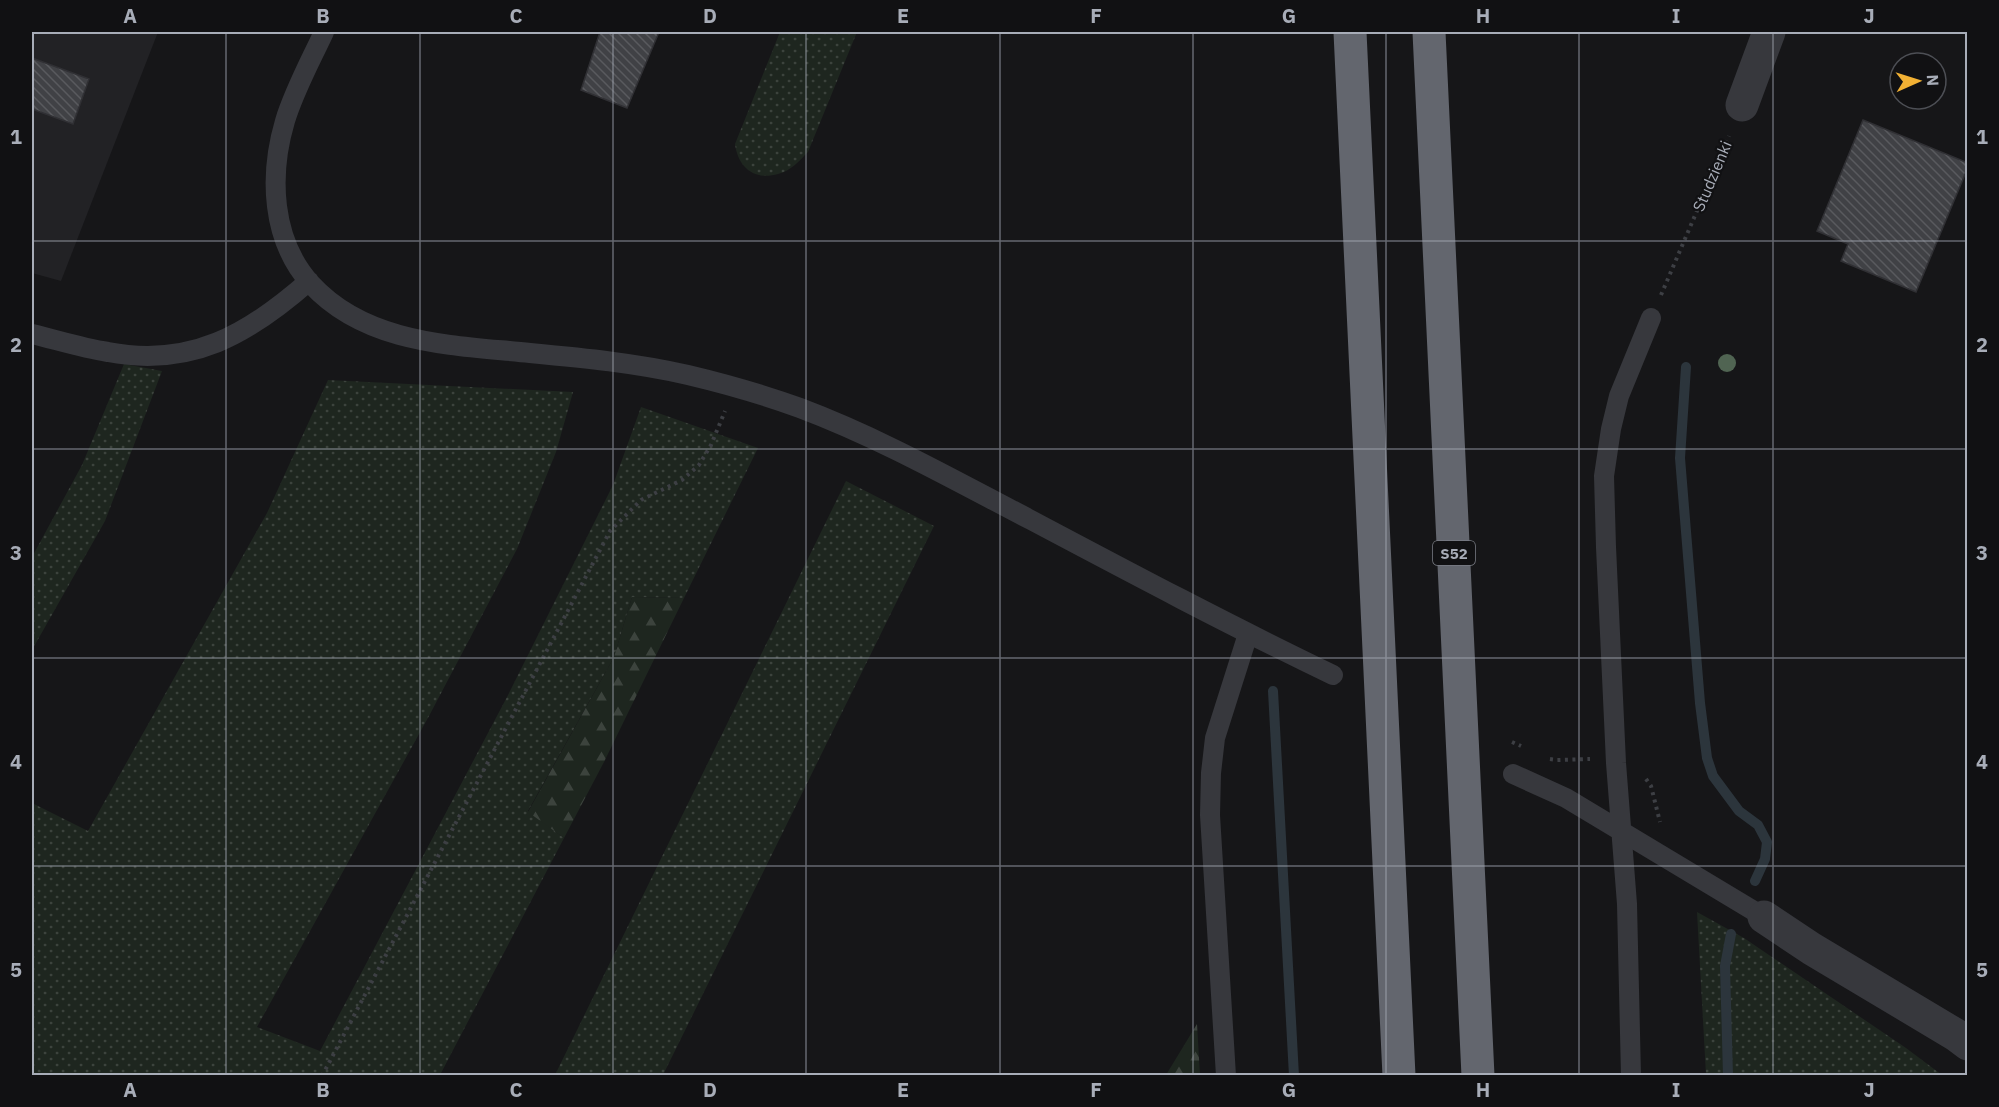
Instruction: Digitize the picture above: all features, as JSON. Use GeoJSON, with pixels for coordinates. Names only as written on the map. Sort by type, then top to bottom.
{"type":"FeatureCollection","features":[{"type":"Feature","properties":{"kind":"highway"},"geometry":{"type":"LineString","coordinates":[[1350,32],[1399,1076]]}},
{"type":"Feature","properties":{"kind":"highway","name":"S52"},"geometry":{"type":"LineString","coordinates":[[1429,32],[1478,1076]]}},
{"type":"Feature","properties":{"kind":"street"},"geometry":{"type":"LineString","coordinates":[[1742,105],[1768,32]]}},
{"type":"Feature","properties":{"kind":"street"},"geometry":{"type":"LineString","coordinates":[[1764,917],[1968,1044]]}},
{"type":"Feature","properties":{"kind":"lane"},"geometry":{"type":"LineString","coordinates":[[324,32],[286,118],[275,186],[278,218],[289,249],[309,281],[330,302],[350,316],[400,336],[454,345],[608,360],[652,367],[734,387],[801,409],[928,466],[1248,634],[1333,675]]}},
{"type":"Feature","properties":{"kind":"lane"},"geometry":{"type":"LineString","coordinates":[[32,334],[133,356],[190,352],[220,343],[250,327],[279,308],[309,281]]}},
{"type":"Feature","properties":{"kind":"lane"},"geometry":{"type":"LineString","coordinates":[[1630,1076],[1627,904],[1615,729],[1604,476],[1619,396],[1651,318]]}},
{"type":"Feature","properties":{"kind":"lane"},"geometry":{"type":"LineString","coordinates":[[1226,1076],[1210,815],[1211,773],[1215,738],[1248,634]]}},
{"type":"Feature","properties":{"kind":"lane"},"geometry":{"type":"LineString","coordinates":[[1514,774],[1566,798],[1764,917]]}},
{"type":"Feature","properties":{"kind":"path","name":"Studzienki"},"geometry":{"type":"LineString","coordinates":[[1651,318],[1742,105]]}},
{"type":"Feature","properties":{"kind":"path"},"geometry":{"type":"LineString","coordinates":[[322,1076],[610,531],[641,500],[682,480],[699,465],[711,445],[734,387]]}},
{"type":"Feature","properties":{"kind":"path"},"geometry":{"type":"LineString","coordinates":[[1512,742],[1530,750]]}},
{"type":"Feature","properties":{"kind":"path"},"geometry":{"type":"LineString","coordinates":[[1548,758],[1592,759]]}},
{"type":"Feature","properties":{"kind":"path"},"geometry":{"type":"LineString","coordinates":[[1640,773],[1652,786],[1659,812],[1665,859]]}},
{"type":"Feature","properties":{"kind":"shaded area"},"geometry":{"type":"Polygon","coordinates":[[[32,32],[158,32],[61,281],[32,273],[32,32]]]}},
{"type":"Feature","properties":{"kind":"green space"},"geometry":{"type":"Polygon","coordinates":[[[780,32],[857,32],[808,152],[787,170],[762,176],[755,174],[744,165],[735,144],[780,32]]]}},
{"type":"Feature","properties":{"kind":"green space"},"geometry":{"type":"Polygon","coordinates":[[[124,364],[162,371],[105,521],[32,650],[32,557],[82,465],[124,364]]]}},
{"type":"Feature","properties":{"kind":"green space"},"geometry":{"type":"Polygon","coordinates":[[[328,380],[573,392],[556,452],[517,549],[429,716],[257,1027],[320,1051],[507,697],[613,485],[641,407],[758,448],[684,598],[632,597],[614,657],[528,811],[564,838],[440,1075],[32,1075],[32,803],[88,831],[267,513],[328,380]]]}},
{"type":"Feature","properties":{"kind":"green space"},"geometry":{"type":"Polygon","coordinates":[[[846,481],[934,526],[663,1075],[555,1075],[846,481]]]}},
{"type":"Feature","properties":{"kind":"green space"},"geometry":{"type":"Polygon","coordinates":[[[632,597],[684,598],[564,838],[528,812],[614,657],[632,597]]]}},
{"type":"Feature","properties":{"kind":"green space"},"geometry":{"type":"Polygon","coordinates":[[[1697,912],[1744,938],[1942,1075],[1706,1075],[1697,912]]]}},
{"type":"Feature","properties":{"kind":"green space"},"geometry":{"type":"Polygon","coordinates":[[[1197,1024],[1200,1075],[1166,1075],[1197,1024]]]}},
{"type":"Feature","properties":{"kind":"building"},"geometry":{"type":"Polygon","coordinates":[[[600,32],[659,32],[627,108],[581,90],[600,32]]]}},
{"type":"Feature","properties":{"kind":"building"},"geometry":{"type":"Polygon","coordinates":[[[32,58],[89,79],[73,124],[32,109],[32,58]]]}},
{"type":"Feature","properties":{"kind":"building"},"geometry":{"type":"Polygon","coordinates":[[[1863,120],[1968,163],[1916,292],[1841,261],[1848,244],[1817,231],[1863,120]]]}},
{"type":"Feature","properties":{"kind":"waterway"},"geometry":{"type":"LineString","coordinates":[[1686,367],[1680,458],[1700,703],[1707,758],[1713,776],[1739,811],[1758,825],[1767,842],[1765,859],[1755,881]]}},
{"type":"Feature","properties":{"kind":"waterway"},"geometry":{"type":"LineString","coordinates":[[1273,691],[1294,1076]]}},
{"type":"Feature","properties":{"kind":"waterway"},"geometry":{"type":"LineString","coordinates":[[1728,1076],[1725,966],[1731,934]]}}]}
